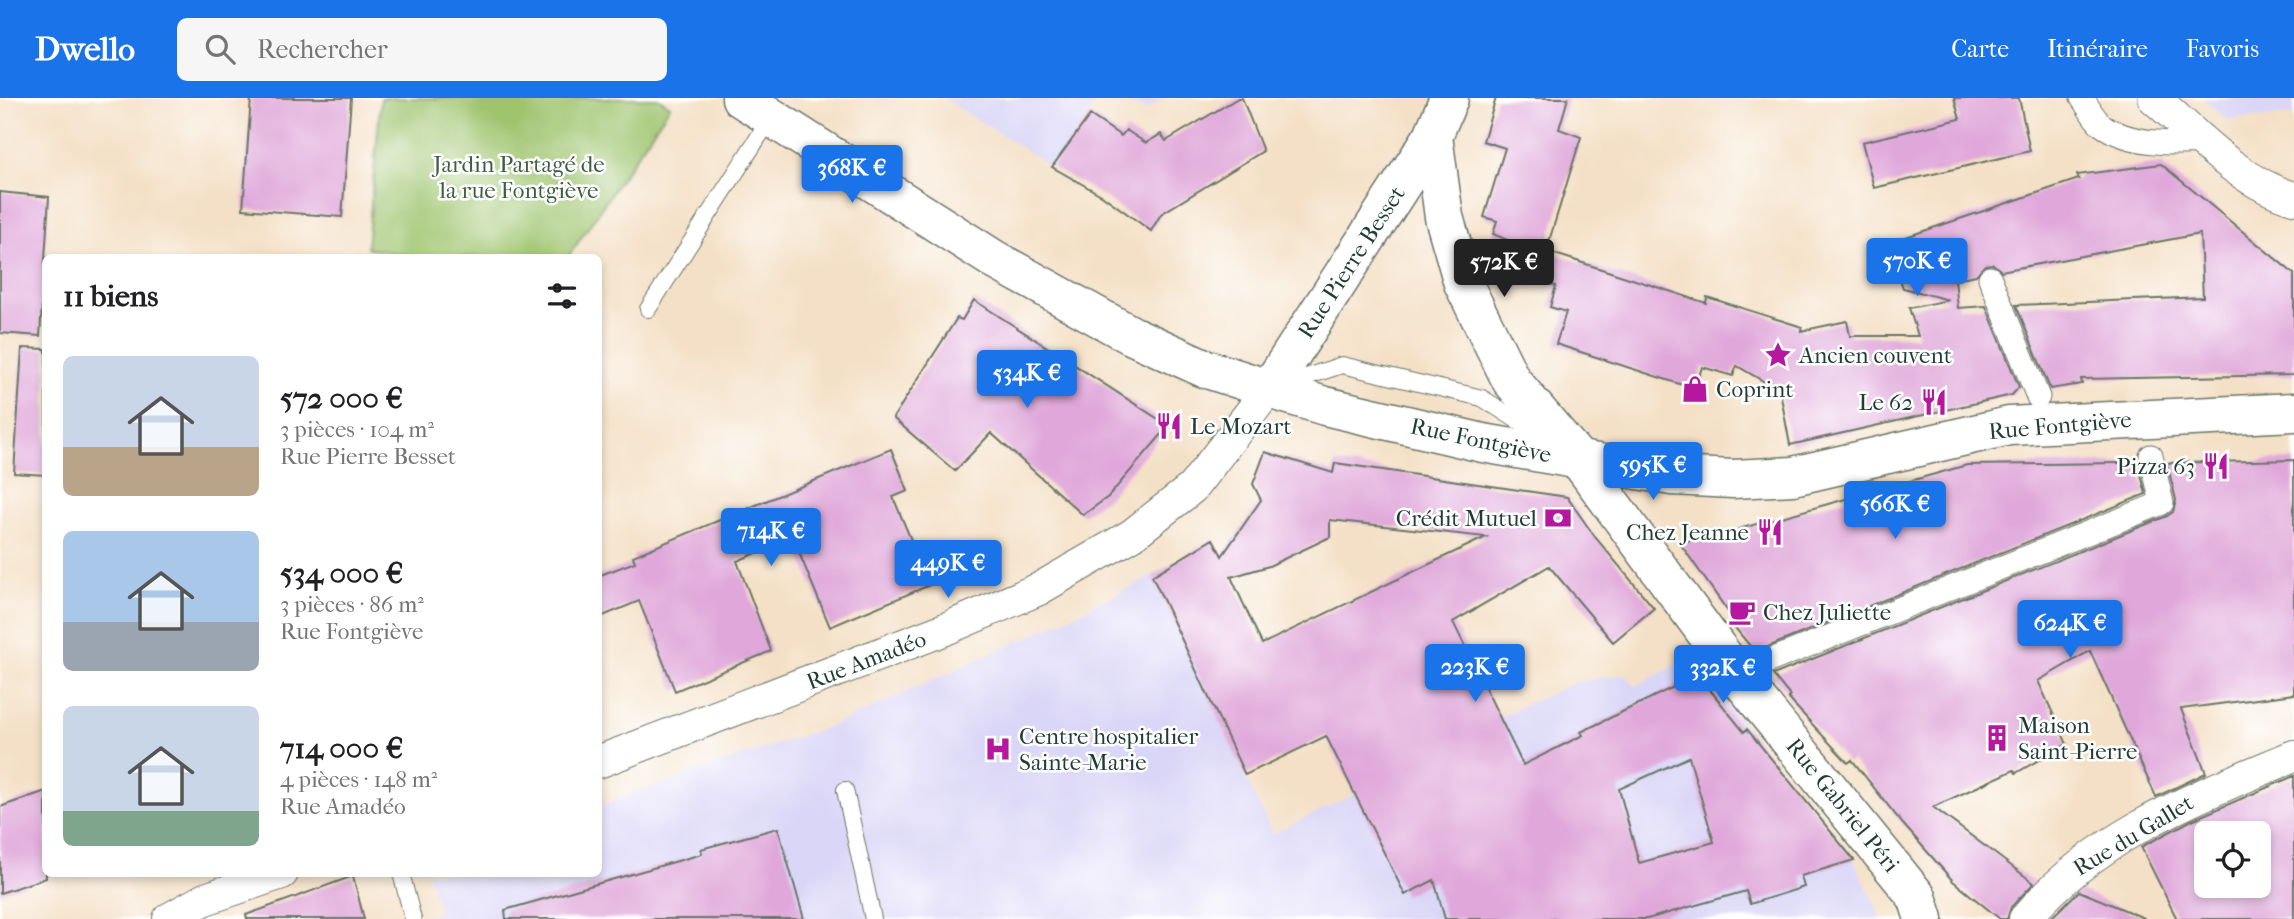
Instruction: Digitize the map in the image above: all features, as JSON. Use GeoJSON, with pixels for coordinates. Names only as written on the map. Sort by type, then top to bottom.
{"type":"FeatureCollection","features":[{"type":"Feature","properties":{"kind":"main road","name":"Rue Pierre Besset"},"geometry":{"type":"LineString","coordinates":[[1269,389],[1433,136],[1449,98]]}},
{"type":"Feature","properties":{"kind":"main road","name":"Rue Fontgiève"},"geometry":{"type":"LineString","coordinates":[[756,107],[878,186],[1056,295],[1200,366],[1325,406],[1483,443],[1672,476],[1733,479],[1793,476],[2009,426],[2151,437],[2294,412]]}},
{"type":"Feature","properties":{"kind":"main road","name":"Rue Pierre Besset"},"geometry":{"type":"LineString","coordinates":[[1433,136],[1444,217],[1463,283],[1511,380],[1579,460]]}},
{"type":"Feature","properties":{"kind":"main road","name":"Rue Gabriel Péri"},"geometry":{"type":"LineString","coordinates":[[1579,460],[1749,672],[1917,897],[1924,919]]}},
{"type":"Feature","properties":{"kind":"street"},"geometry":{"type":"LineString","coordinates":[[2082,98],[2101,125],[2125,135],[2166,144],[2206,142]]}},
{"type":"Feature","properties":{"kind":"street"},"geometry":{"type":"LineString","coordinates":[[2154,98],[2245,174],[2276,193],[2294,198]]}},
{"type":"Feature","properties":{"kind":"street"},"geometry":{"type":"LineString","coordinates":[[1990,278],[2038,397]]}},
{"type":"Feature","properties":{"kind":"street","name":"Rue Amadéo"},"geometry":{"type":"LineString","coordinates":[[602,760],[943,630],[1049,583],[1132,535],[1192,488],[1269,389]]}},
{"type":"Feature","properties":{"kind":"street"},"geometry":{"type":"LineString","coordinates":[[1749,672],[2162,503],[2151,437]]}},
{"type":"Feature","properties":{"kind":"street"},"geometry":{"type":"LineString","coordinates":[[2014,919],[2045,884],[2071,862],[2171,799],[2294,747]]}},
{"type":"Feature","properties":{"kind":"street","name":"Rue du Gallet"},"geometry":{"type":"LineString","coordinates":[[2025,919],[2050,889],[2076,867],[2173,806],[2294,756]]}},
{"type":"Feature","properties":{"kind":"street"},"geometry":{"type":"LineString","coordinates":[[169,919],[205,899],[270,877]]}},
{"type":"Feature","properties":{"kind":"lane"},"geometry":{"type":"LineString","coordinates":[[648,309],[756,107]]}},
{"type":"Feature","properties":{"kind":"lane"},"geometry":{"type":"LineString","coordinates":[[845,790],[873,919]]}},
{"type":"Feature","properties":{"kind":"lane"},"geometry":{"type":"LineString","coordinates":[[402,877],[413,919]]}},
{"type":"Feature","properties":{"kind":"shaded area"},"geometry":{"type":"Polygon","coordinates":[[[943,98],[1100,98],[1052,167],[943,98]]]}},
{"type":"Feature","properties":{"kind":"shaded area"},"geometry":{"type":"Polygon","coordinates":[[[1122,98],[1165,98],[1144,111],[1122,98]]]}},
{"type":"Feature","properties":{"kind":"shaded area"},"geometry":{"type":"Polygon","coordinates":[[[2203,98],[2294,98],[2294,115],[2226,120],[2203,98]]]}},
{"type":"Feature","properties":{"kind":"shaded area","name":"Centre hospitalier Sainte-Marie"},"geometry":{"type":"Polygon","coordinates":[[[1152,576],[1272,834],[1502,723],[1500,717],[1575,682],[1626,674],[1635,686],[1689,658],[1854,860],[1882,919],[420,919],[439,913],[429,877],[602,877],[602,805],[839,723],[1058,623],[1152,576]]]}},
{"type":"Feature","properties":{"kind":"green space","name":"Jardin Partagé de la rue Fontgiève"},"geometry":{"type":"Polygon","coordinates":[[[381,98],[658,98],[670,106],[570,254],[401,254],[367,248],[381,98]]]}},
{"type":"Feature","properties":{"kind":"building"},"geometry":{"type":"Polygon","coordinates":[[[251,98],[351,98],[342,217],[243,209],[251,98]]]}},
{"type":"Feature","properties":{"kind":"building"},"geometry":{"type":"Polygon","coordinates":[[[1242,98],[1263,151],[1161,214],[1151,231],[1103,196],[1052,167],[1090,115],[1121,136],[1126,130],[1146,143],[1161,134],[1166,141],[1242,98]]]}},
{"type":"Feature","properties":{"kind":"building"},"geometry":{"type":"Polygon","coordinates":[[[1496,98],[1568,98],[1559,129],[1581,137],[1546,251],[1706,303],[1707,297],[1802,327],[1801,331],[1847,321],[1850,336],[1918,336],[1909,308],[1949,300],[1903,288],[1888,243],[2079,179],[2077,175],[2161,164],[2294,274],[2294,375],[2081,379],[2082,384],[2050,389],[2016,305],[2203,297],[2200,234],[2001,271],[1993,264],[1985,265],[1976,275],[1955,279],[1958,308],[1986,306],[2019,387],[2012,395],[1790,445],[1780,391],[1737,366],[1733,376],[1702,367],[1695,389],[1556,344],[1566,312],[1550,307],[1556,286],[1514,273],[1522,246],[1493,234],[1497,221],[1484,217],[1505,148],[1483,141],[1496,98]]]}},
{"type":"Feature","properties":{"kind":"building"},"geometry":{"type":"Polygon","coordinates":[[[1954,98],[2019,98],[2030,151],[1874,188],[1862,142],[1960,119],[1954,98]]]}},
{"type":"Feature","properties":{"kind":"building"},"geometry":{"type":"Polygon","coordinates":[[[0,192],[49,197],[45,254],[42,254],[40,336],[0,333],[0,192]]]}},
{"type":"Feature","properties":{"kind":"building"},"geometry":{"type":"Polygon","coordinates":[[[974,300],[1169,426],[1108,497],[1083,515],[991,433],[955,471],[893,418],[957,318],[962,320],[974,300]]]}},
{"type":"Feature","properties":{"kind":"building"},"geometry":{"type":"Polygon","coordinates":[[[22,348],[42,349],[42,475],[14,473],[22,348]]]}},
{"type":"Feature","properties":{"kind":"building"},"geometry":{"type":"Polygon","coordinates":[[[891,449],[908,491],[893,497],[930,585],[830,627],[793,538],[737,561],[771,651],[675,691],[639,601],[602,616],[602,574],[635,562],[633,556],[891,449]]]}},
{"type":"Feature","properties":{"kind":"building"},"geometry":{"type":"Polygon","coordinates":[[[1265,452],[1333,473],[1335,463],[1567,497],[1595,537],[1654,608],[1613,642],[1549,566],[1453,622],[1523,765],[1583,735],[1581,732],[1698,675],[1744,732],[1747,729],[1854,860],[1801,876],[1804,887],[1750,904],[1746,891],[1647,919],[1445,919],[1434,880],[1405,895],[1326,736],[1245,775],[1152,576],[1213,539],[1222,556],[1261,500],[1253,484],[1265,452]],[[1330,520],[1330,537],[1269,566],[1231,577],[1262,644],[1486,537],[1330,520]],[[1689,757],[1619,789],[1639,863],[1714,842],[1689,757]]]}},
{"type":"Feature","properties":{"kind":"building"},"geometry":{"type":"Polygon","coordinates":[[[2294,460],[2294,694],[2181,709],[2206,773],[2156,797],[2090,651],[2038,681],[2067,744],[2016,773],[2014,770],[1933,807],[2034,883],[2011,907],[2007,919],[2000,919],[1953,881],[1852,760],[1848,763],[1788,698],[1790,696],[1773,675],[2167,516],[2173,512],[2176,500],[2167,463],[2294,460]]]}},
{"type":"Feature","properties":{"kind":"building"},"geometry":{"type":"Polygon","coordinates":[[[2138,463],[2146,494],[1755,652],[1731,623],[1736,623],[1679,542],[1740,533],[1739,529],[1967,465],[2138,463]]]}},
{"type":"Feature","properties":{"kind":"building"},"geometry":{"type":"Polygon","coordinates":[[[2294,776],[2294,919],[2177,919],[2141,847],[2192,820],[2294,776]]]}},
{"type":"Feature","properties":{"kind":"building"},"geometry":{"type":"Polygon","coordinates":[[[42,792],[42,877],[46,878],[0,893],[0,807],[42,792]]]}},
{"type":"Feature","properties":{"kind":"building"},"geometry":{"type":"Polygon","coordinates":[[[778,828],[804,919],[506,919],[505,910],[702,854],[701,849],[778,828]]]}},
{"type":"Feature","properties":{"kind":"building"},"geometry":{"type":"Polygon","coordinates":[[[353,877],[364,919],[247,919],[246,915],[353,877]]]}},
{"type":"Feature","properties":{"kind":"building"},"geometry":{"type":"Polygon","coordinates":[[[2079,891],[2144,918],[2144,919],[2050,919],[2079,891]]]}},
{"type":"Feature","properties":{"kind":"place","name":"Ancien couvent"},"geometry":{"type":"Point","coordinates":[1778,355]}},
{"type":"Feature","properties":{"kind":"place","name":"Coprint"},"geometry":{"type":"Point","coordinates":[1695,389]}},
{"type":"Feature","properties":{"kind":"place","name":"Le 62"},"geometry":{"type":"Point","coordinates":[1934,402]}},
{"type":"Feature","properties":{"kind":"place","name":"Le Mozart"},"geometry":{"type":"Point","coordinates":[1169,426]}},
{"type":"Feature","properties":{"kind":"place","name":"Pizza 63"},"geometry":{"type":"Point","coordinates":[2216,466]}},
{"type":"Feature","properties":{"kind":"place","name":"Crédit Mutuel"},"geometry":{"type":"Point","coordinates":[1558,518]}},
{"type":"Feature","properties":{"kind":"place","name":"Chez Jeanne"},"geometry":{"type":"Point","coordinates":[1770,532]}},
{"type":"Feature","properties":{"kind":"place","name":"Chez Juliette"},"geometry":{"type":"Point","coordinates":[1742,612]}},
{"type":"Feature","properties":{"kind":"place","name":"Maison Saint-Pierre"},"geometry":{"type":"Point","coordinates":[1997,738]}},
{"type":"Feature","properties":{"kind":"place","name":"Centre hospitalier Sainte-Marie"},"geometry":{"type":"Point","coordinates":[998,749]}}]}
